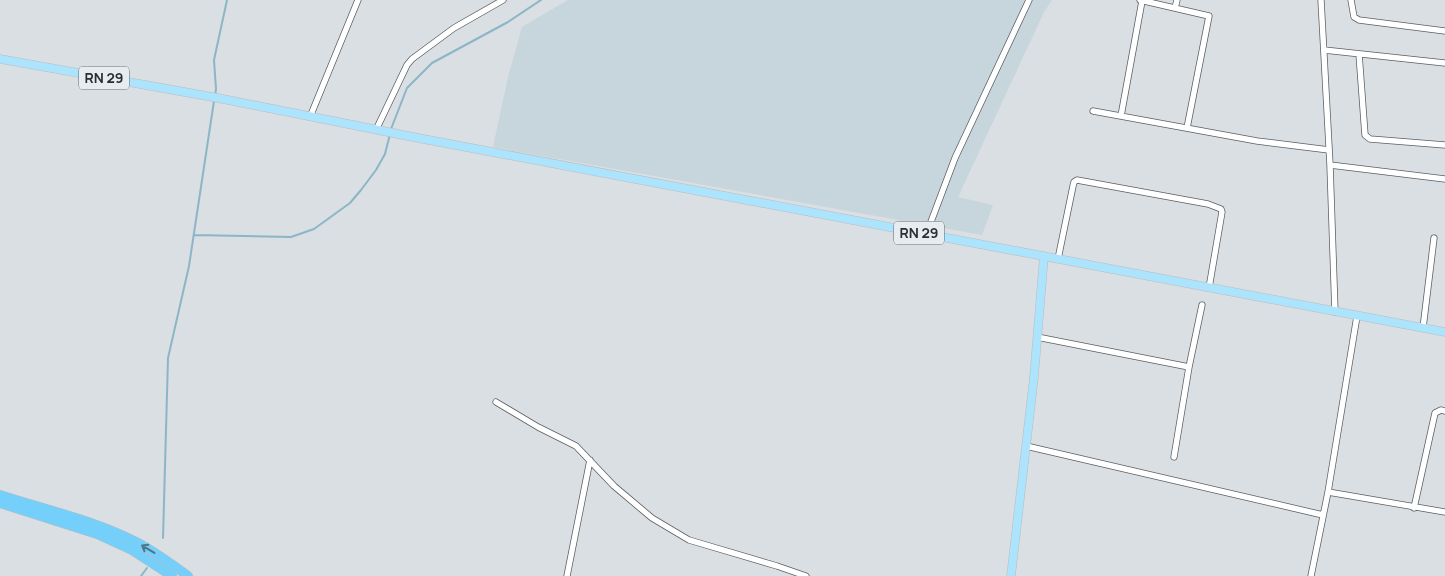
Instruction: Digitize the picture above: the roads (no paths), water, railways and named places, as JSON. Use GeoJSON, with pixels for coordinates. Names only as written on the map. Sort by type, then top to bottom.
{"type":"FeatureCollection","features":[{"type":"Feature","properties":{"kind":"highway"},"geometry":{"type":"LineString","coordinates":[[0,495],[80,519],[120,534],[154,552],[188,576]]}},
{"type":"Feature","properties":{"kind":"highway"},"geometry":{"type":"LineString","coordinates":[[0,503],[97,534],[132,550],[172,576]]}},
{"type":"Feature","properties":{"kind":"main road","name":"RN 29"},"geometry":{"type":"LineString","coordinates":[[0,59],[218,98],[385,132],[1445,332]]}},
{"type":"Feature","properties":{"kind":"main road"},"geometry":{"type":"LineString","coordinates":[[1011,576],[1026,446],[1044,256]]}},
{"type":"Feature","properties":{"kind":"street"},"geometry":{"type":"LineString","coordinates":[[310,117],[358,0]]}},
{"type":"Feature","properties":{"kind":"street"},"geometry":{"type":"LineString","coordinates":[[376,130],[407,64],[454,28],[503,0]]}},
{"type":"Feature","properties":{"kind":"street"},"geometry":{"type":"LineString","coordinates":[[926,234],[956,158],[1028,0]]}},
{"type":"Feature","properties":{"kind":"street"},"geometry":{"type":"LineString","coordinates":[[1121,116],[1141,0],[1209,16],[1187,128]]}},
{"type":"Feature","properties":{"kind":"street"},"geometry":{"type":"LineString","coordinates":[[1175,8],[1177,0]]}},
{"type":"Feature","properties":{"kind":"street"},"geometry":{"type":"LineString","coordinates":[[1321,0],[1330,165],[1335,312]]}},
{"type":"Feature","properties":{"kind":"street"},"geometry":{"type":"LineString","coordinates":[[1351,0],[1354,17],[1359,20],[1445,31]]}},
{"type":"Feature","properties":{"kind":"street"},"geometry":{"type":"LineString","coordinates":[[1324,50],[1445,63]]}},
{"type":"Feature","properties":{"kind":"street"},"geometry":{"type":"LineString","coordinates":[[1359,54],[1365,135],[1370,138],[1445,145]]}},
{"type":"Feature","properties":{"kind":"street"},"geometry":{"type":"LineString","coordinates":[[1093,111],[1258,141],[1329,150]]}},
{"type":"Feature","properties":{"kind":"street"},"geometry":{"type":"LineString","coordinates":[[1330,165],[1445,180]]}},
{"type":"Feature","properties":{"kind":"street"},"geometry":{"type":"LineString","coordinates":[[1058,258],[1073,186],[1077,180],[1208,204],[1221,208],[1222,212],[1209,288]]}},
{"type":"Feature","properties":{"kind":"street"},"geometry":{"type":"LineString","coordinates":[[1423,328],[1434,238]]}},
{"type":"Feature","properties":{"kind":"street"},"geometry":{"type":"LineString","coordinates":[[1174,457],[1189,367],[1202,305]]}},
{"type":"Feature","properties":{"kind":"street"},"geometry":{"type":"LineString","coordinates":[[1311,576],[1328,492],[1357,316]]}},
{"type":"Feature","properties":{"kind":"street"},"geometry":{"type":"LineString","coordinates":[[1037,337],[1189,367]]}},
{"type":"Feature","properties":{"kind":"street"},"geometry":{"type":"LineString","coordinates":[[496,402],[538,427],[576,446],[614,486],[652,518],[689,540],[806,576]]}},
{"type":"Feature","properties":{"kind":"street"},"geometry":{"type":"LineString","coordinates":[[1414,508],[1435,412],[1445,411]]}},
{"type":"Feature","properties":{"kind":"street"},"geometry":{"type":"LineString","coordinates":[[1026,446],[1323,515]]}},
{"type":"Feature","properties":{"kind":"street"},"geometry":{"type":"LineString","coordinates":[[567,576],[590,460]]}},
{"type":"Feature","properties":{"kind":"street"},"geometry":{"type":"LineString","coordinates":[[1328,492],[1414,508],[1445,511]]}},
{"type":"Feature","properties":{"kind":"waterway"},"geometry":{"type":"LineString","coordinates":[[215,96],[214,60],[227,0]]}},
{"type":"Feature","properties":{"kind":"waterway"},"geometry":{"type":"LineString","coordinates":[[391,129],[407,88],[432,63],[508,22],[541,0]]}},
{"type":"Feature","properties":{"kind":"waterway"},"geometry":{"type":"LineString","coordinates":[[163,538],[168,358],[189,266],[214,101]]}},
{"type":"Feature","properties":{"kind":"waterway"},"geometry":{"type":"LineString","coordinates":[[194,235],[291,237],[314,229],[350,203],[361,190],[385,154],[390,134]]}},
{"type":"Feature","properties":{"kind":"waterway"},"geometry":{"type":"LineString","coordinates":[[141,576],[147,568]]}}]}
